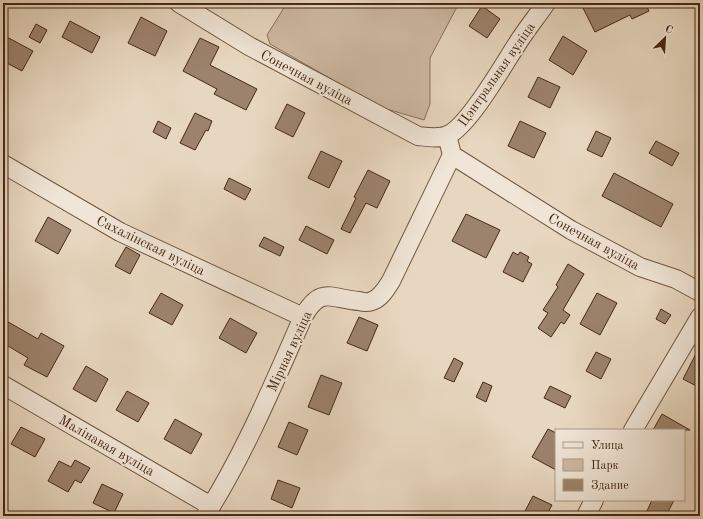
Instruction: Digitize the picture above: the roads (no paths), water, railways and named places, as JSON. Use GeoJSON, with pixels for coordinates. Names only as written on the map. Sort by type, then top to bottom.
{"type":"FeatureCollection","features":[{"type":"Feature","properties":{"kind":"street","name":"Сонечная вуліца"},"geometry":{"type":"LineString","coordinates":[[179,3],[249,46],[418,136],[435,138],[443,136]]}},
{"type":"Feature","properties":{"kind":"street","name":"Цэнтральная вуліца"},"geometry":{"type":"LineString","coordinates":[[443,136],[457,129],[480,101],[521,37],[546,3]]}},
{"type":"Feature","properties":{"kind":"street"},"geometry":{"type":"LineString","coordinates":[[443,136],[452,155]]}},
{"type":"Feature","properties":{"kind":"street","name":"Сонечная вуліца"},"geometry":{"type":"LineString","coordinates":[[452,155],[571,230],[640,268],[676,279],[700,292]]}},
{"type":"Feature","properties":{"kind":"street","name":"Мірная вуліца"},"geometry":{"type":"LineString","coordinates":[[208,511],[226,482],[265,404],[309,306],[317,299],[330,295],[357,301],[371,302],[381,296],[391,281],[452,155]]}},
{"type":"Feature","properties":{"kind":"street","name":"Сахалінская вуліца"},"geometry":{"type":"LineString","coordinates":[[3,164],[120,232],[303,317]]}},
{"type":"Feature","properties":{"kind":"street"},"geometry":{"type":"LineString","coordinates":[[634,429],[700,317]]}},
{"type":"Feature","properties":{"kind":"street","name":"Малінавая вуліца"},"geometry":{"type":"LineString","coordinates":[[3,385],[208,511]]}},
{"type":"Feature","properties":{"kind":"street"},"geometry":{"type":"LineString","coordinates":[[586,516],[594,501]]}}]}
